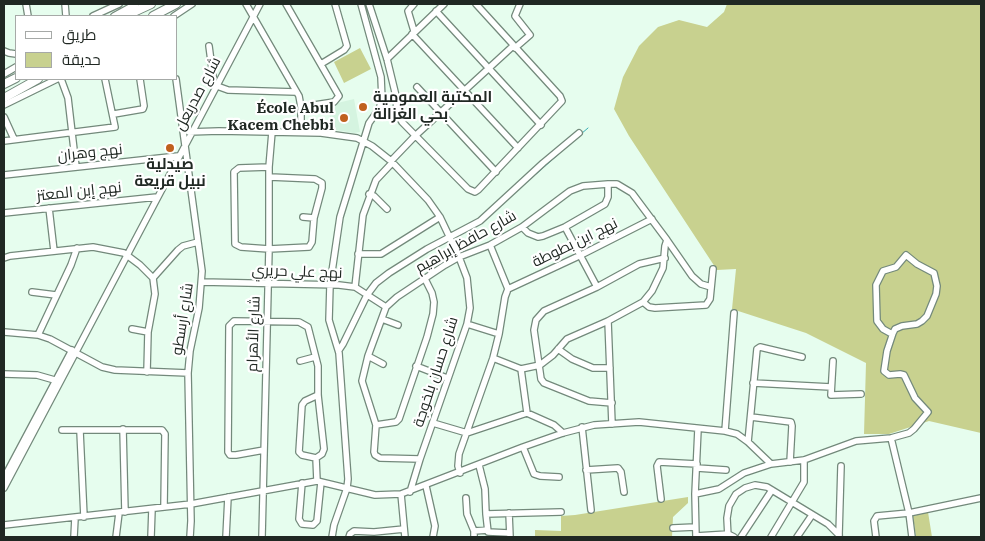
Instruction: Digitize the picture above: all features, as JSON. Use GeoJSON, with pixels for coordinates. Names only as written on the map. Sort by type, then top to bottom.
{"type":"FeatureCollection","features":[{"type":"Feature","properties":{"kind":"highway"},"geometry":{"type":"LineString","coordinates":[[127,15],[151,4]]}},
{"type":"Feature","properties":{"kind":"highway"},"geometry":{"type":"LineString","coordinates":[[135,15],[157,4]]}},
{"type":"Feature","properties":{"kind":"highway"},"geometry":{"type":"LineString","coordinates":[[155,15],[176,4]]}},
{"type":"Feature","properties":{"kind":"highway"},"geometry":{"type":"LineString","coordinates":[[4,98],[36,80]]}},
{"type":"Feature","properties":{"kind":"street"},"geometry":{"type":"LineString","coordinates":[[95,15],[105,7],[119,4]]}},
{"type":"Feature","properties":{"kind":"street"},"geometry":{"type":"LineString","coordinates":[[116,15],[136,4]]}},
{"type":"Feature","properties":{"kind":"street"},"geometry":{"type":"LineString","coordinates":[[176,15],[192,4]]}},
{"type":"Feature","properties":{"kind":"street"},"geometry":{"type":"LineString","coordinates":[[246,4],[296,92],[301,107],[301,132]]}},
{"type":"Feature","properties":{"kind":"street","name":"شارع صدربعل"},"geometry":{"type":"LineString","coordinates":[[57,381],[258,4]]}},
{"type":"Feature","properties":{"kind":"street"},"geometry":{"type":"LineString","coordinates":[[286,4],[338,93],[338,99],[334,102],[301,107]]}},
{"type":"Feature","properties":{"kind":"street"},"geometry":{"type":"LineString","coordinates":[[321,64],[344,50],[347,46],[335,4]]}},
{"type":"Feature","properties":{"kind":"street"},"geometry":{"type":"LineString","coordinates":[[332,537],[334,525],[347,488],[348,466],[339,350],[329,320],[330,285],[340,218],[369,123],[381,104],[383,90],[361,4]]}},
{"type":"Feature","properties":{"kind":"street"},"geometry":{"type":"LineString","coordinates":[[369,4],[387,59],[398,113],[402,122],[471,191],[478,190],[496,172],[559,105],[562,99],[476,4]]}},
{"type":"Feature","properties":{"kind":"street"},"geometry":{"type":"LineString","coordinates":[[414,4],[408,11],[413,32],[518,148]]}},
{"type":"Feature","properties":{"kind":"street"},"geometry":{"type":"LineString","coordinates":[[387,59],[444,4]]}},
{"type":"Feature","properties":{"kind":"street"},"geometry":{"type":"LineString","coordinates":[[355,288],[363,215],[369,194],[376,180],[415,136],[489,68],[530,34],[515,16],[520,4]]}},
{"type":"Feature","properties":{"kind":"street"},"geometry":{"type":"LineString","coordinates":[[436,11],[541,124]]}},
{"type":"Feature","properties":{"kind":"street"},"geometry":{"type":"LineString","coordinates":[[209,46],[215,85],[228,90],[296,92]]}},
{"type":"Feature","properties":{"kind":"street"},"geometry":{"type":"LineString","coordinates":[[4,74],[15,68]]}},
{"type":"Feature","properties":{"kind":"street"},"geometry":{"type":"LineString","coordinates":[[4,105],[57,80]]}},
{"type":"Feature","properties":{"kind":"street"},"geometry":{"type":"LineString","coordinates":[[59,80],[68,98],[76,168]]}},
{"type":"Feature","properties":{"kind":"street"},"geometry":{"type":"LineString","coordinates":[[4,140],[116,127],[105,80]]}},
{"type":"Feature","properties":{"kind":"street"},"geometry":{"type":"LineString","coordinates":[[114,114],[143,109],[140,80]]}},
{"type":"Feature","properties":{"kind":"street","name":"شارع أرسطو"},"geometry":{"type":"LineString","coordinates":[[176,80],[202,282],[188,373],[190,537]]}},
{"type":"Feature","properties":{"kind":"street"},"geometry":{"type":"LineString","coordinates":[[417,87],[496,172]]}},
{"type":"Feature","properties":{"kind":"street"},"geometry":{"type":"LineString","coordinates":[[4,117],[14,139]]}},
{"type":"Feature","properties":{"kind":"street","name":"شارع حسان بلخوجة"},"geometry":{"type":"LineString","coordinates":[[190,132],[301,132],[342,135],[364,141],[391,162],[428,200],[440,217],[467,278],[470,308],[467,324],[410,492]]}},
{"type":"Feature","properties":{"kind":"street","name":"شارع الأهرام"},"geometry":{"type":"LineString","coordinates":[[262,537],[269,248],[269,167],[272,132]]}},
{"type":"Feature","properties":{"kind":"street"},"geometry":{"type":"LineString","coordinates":[[339,350],[367,295],[376,284],[385,276],[480,221],[579,133]]}},
{"type":"Feature","properties":{"kind":"street","name":"نهج وهران"},"geometry":{"type":"LineString","coordinates":[[4,175],[177,156]]}},
{"type":"Feature","properties":{"kind":"street"},"geometry":{"type":"LineString","coordinates":[[269,167],[239,168],[234,172],[235,244],[241,248],[309,247],[312,242],[314,218],[322,188],[320,181],[315,179],[270,177]]}},
{"type":"Feature","properties":{"kind":"street"},"geometry":{"type":"LineString","coordinates":[[522,228],[538,237],[565,227],[602,207],[607,200],[608,184]]}},
{"type":"Feature","properties":{"kind":"street","name":"شارع حافظ إبراهيم"},"geometry":{"type":"LineString","coordinates":[[386,307],[397,297],[459,257],[490,245],[522,228],[570,191],[583,186],[608,184],[617,184],[625,187],[632,193],[668,240],[692,276],[700,284],[710,286]]}},
{"type":"Feature","properties":{"kind":"street"},"geometry":{"type":"LineString","coordinates":[[369,194],[374,196],[387,209]]}},
{"type":"Feature","properties":{"kind":"street","name":"نهج إبن المعتز"},"geometry":{"type":"LineString","coordinates":[[4,213],[155,197]]}},
{"type":"Feature","properties":{"kind":"street"},"geometry":{"type":"LineString","coordinates":[[49,208],[54,251]]}},
{"type":"Feature","properties":{"kind":"street"},"geometry":{"type":"LineString","coordinates":[[302,217],[314,218]]}},
{"type":"Feature","properties":{"kind":"street"},"geometry":{"type":"LineString","coordinates":[[358,254],[381,254],[440,217]]}},
{"type":"Feature","properties":{"kind":"street","name":"نهج ابن بطوطة"},"geometry":{"type":"LineString","coordinates":[[508,289],[652,219]]}},
{"type":"Feature","properties":{"kind":"street"},"geometry":{"type":"LineString","coordinates":[[565,227],[597,287]]}},
{"type":"Feature","properties":{"kind":"street"},"geometry":{"type":"LineString","coordinates":[[493,358],[520,369],[540,365],[553,355],[563,342],[572,336],[608,321],[643,302],[657,284],[668,240]]}},
{"type":"Feature","properties":{"kind":"street"},"geometry":{"type":"LineString","coordinates":[[153,278],[183,246],[198,242]]}},
{"type":"Feature","properties":{"kind":"street"},"geometry":{"type":"LineString","coordinates":[[460,473],[458,459],[493,358],[508,289],[490,245]]}},
{"type":"Feature","properties":{"kind":"street"},"geometry":{"type":"LineString","coordinates":[[4,258],[93,246],[125,254],[153,278],[155,303],[148,332],[147,372]]}},
{"type":"Feature","properties":{"kind":"street"},"geometry":{"type":"LineString","coordinates":[[38,335],[77,248]]}},
{"type":"Feature","properties":{"kind":"street"},"geometry":{"type":"LineString","coordinates":[[695,494],[719,489],[744,473],[771,464],[804,460],[856,441],[891,438],[909,433],[914,429],[928,412],[915,398],[904,375],[889,375],[884,371],[887,351],[895,329],[918,324],[927,316],[936,294],[937,286],[934,274],[917,264],[906,254],[896,267],[883,271],[876,285],[878,321],[883,329],[892,334]]}},
{"type":"Feature","properties":{"kind":"street"},"geometry":{"type":"LineString","coordinates":[[612,403],[589,401],[547,384],[542,379],[534,325],[544,311],[597,287],[645,262],[665,258]]}},
{"type":"Feature","properties":{"kind":"street"},"geometry":{"type":"LineString","coordinates":[[643,302],[649,307],[655,308],[704,306],[710,302],[713,269]]}},
{"type":"Feature","properties":{"kind":"street"},"geometry":{"type":"LineString","coordinates":[[376,425],[398,421],[433,314],[432,293],[425,278]]}},
{"type":"Feature","properties":{"kind":"street","name":"نهج علي حريري"},"geometry":{"type":"LineString","coordinates":[[202,282],[330,285],[355,288],[386,307]]}},
{"type":"Feature","properties":{"kind":"street"},"geometry":{"type":"LineString","coordinates":[[32,292],[56,295]]}},
{"type":"Feature","properties":{"kind":"street"},"geometry":{"type":"LineString","coordinates":[[386,307],[368,356],[362,381],[376,425],[374,452],[377,457],[420,459]]}},
{"type":"Feature","properties":{"kind":"street"},"geometry":{"type":"LineString","coordinates":[[725,431],[734,314]]}},
{"type":"Feature","properties":{"kind":"street"},"geometry":{"type":"LineString","coordinates":[[382,318],[398,326]]}},
{"type":"Feature","properties":{"kind":"street"},"geometry":{"type":"LineString","coordinates":[[264,450],[236,455],[228,452],[229,326],[234,321],[299,322],[306,325],[318,366],[318,395],[324,449],[322,454],[316,458],[302,455],[299,452],[302,405],[305,401],[318,395]]}},
{"type":"Feature","properties":{"kind":"street"},"geometry":{"type":"LineString","coordinates":[[608,321],[612,424]]}},
{"type":"Feature","properties":{"kind":"street"},"geometry":{"type":"LineString","coordinates":[[467,324],[499,334]]}},
{"type":"Feature","properties":{"kind":"street"},"geometry":{"type":"LineString","coordinates":[[132,329],[148,332]]}},
{"type":"Feature","properties":{"kind":"street"},"geometry":{"type":"LineString","coordinates":[[4,332],[38,335],[108,369],[126,372],[188,373]]}},
{"type":"Feature","properties":{"kind":"street"},"geometry":{"type":"LineString","coordinates":[[748,442],[756,350],[758,348],[802,356]]}},
{"type":"Feature","properties":{"kind":"street"},"geometry":{"type":"LineString","coordinates":[[558,349],[572,359],[594,368],[610,368]]}},
{"type":"Feature","properties":{"kind":"street"},"geometry":{"type":"LineString","coordinates":[[368,356],[383,364]]}},
{"type":"Feature","properties":{"kind":"street"},"geometry":{"type":"LineString","coordinates":[[300,361],[316,357]]}},
{"type":"Feature","properties":{"kind":"street"},"geometry":{"type":"LineString","coordinates":[[833,361],[830,393],[832,396],[861,394]]}},
{"type":"Feature","properties":{"kind":"street"},"geometry":{"type":"LineString","coordinates":[[416,366],[448,378]]}},
{"type":"Feature","properties":{"kind":"street"},"geometry":{"type":"LineString","coordinates":[[520,369],[527,413]]}},
{"type":"Feature","properties":{"kind":"street"},"geometry":{"type":"LineString","coordinates":[[4,374],[37,375],[57,381]]}},
{"type":"Feature","properties":{"kind":"street"},"geometry":{"type":"LineString","coordinates":[[4,478],[57,381]]}},
{"type":"Feature","properties":{"kind":"street"},"geometry":{"type":"LineString","coordinates":[[4,488],[57,381]]}},
{"type":"Feature","properties":{"kind":"street"},"geometry":{"type":"LineString","coordinates":[[753,383],[831,388]]}},
{"type":"Feature","properties":{"kind":"street"},"geometry":{"type":"LineString","coordinates":[[433,423],[467,433],[527,413],[554,424],[563,433]]}},
{"type":"Feature","properties":{"kind":"street"},"geometry":{"type":"LineString","coordinates":[[750,417],[791,422],[790,462]]}},
{"type":"Feature","properties":{"kind":"street"},"geometry":{"type":"LineString","coordinates":[[4,525],[191,504],[319,481],[375,495],[402,494],[563,433],[612,424],[640,422],[725,431],[736,434],[748,442],[771,464]]}},
{"type":"Feature","properties":{"kind":"street"},"geometry":{"type":"LineString","coordinates":[[582,428],[591,510]]}},
{"type":"Feature","properties":{"kind":"street"},"geometry":{"type":"LineString","coordinates":[[116,537],[122,512],[124,429]]}},
{"type":"Feature","properties":{"kind":"street"},"geometry":{"type":"LineString","coordinates":[[698,429],[695,494],[696,536],[730,536],[727,518],[729,506],[736,494],[745,488],[755,486],[767,487],[828,524],[839,536]]}},
{"type":"Feature","properties":{"kind":"street"},"geometry":{"type":"LineString","coordinates":[[62,430],[162,430],[165,434],[164,507]]}},
{"type":"Feature","properties":{"kind":"street"},"geometry":{"type":"LineString","coordinates":[[80,431],[84,517]]}},
{"type":"Feature","properties":{"kind":"street"},"geometry":{"type":"LineString","coordinates":[[891,438],[912,537]]}},
{"type":"Feature","properties":{"kind":"street"},"geometry":{"type":"LineString","coordinates":[[523,447],[534,474],[559,477]]}},
{"type":"Feature","properties":{"kind":"street"},"geometry":{"type":"LineString","coordinates":[[302,483],[299,520],[302,524],[313,525],[317,521],[319,481],[316,458]]}},
{"type":"Feature","properties":{"kind":"street"},"geometry":{"type":"LineString","coordinates":[[771,537],[804,482],[804,460]]}},
{"type":"Feature","properties":{"kind":"street"},"geometry":{"type":"LineString","coordinates":[[662,500],[657,466],[659,462],[726,470]]}},
{"type":"Feature","properties":{"kind":"street"},"geometry":{"type":"LineString","coordinates":[[479,465],[485,489],[488,530]]}},
{"type":"Feature","properties":{"kind":"street"},"geometry":{"type":"LineString","coordinates":[[839,536],[841,466]]}},
{"type":"Feature","properties":{"kind":"street"},"geometry":{"type":"LineString","coordinates":[[586,470],[618,468],[621,472],[624,492]]}},
{"type":"Feature","properties":{"kind":"street"},"geometry":{"type":"LineString","coordinates":[[426,486],[435,526],[433,537]]}},
{"type":"Feature","properties":{"kind":"street"},"geometry":{"type":"LineString","coordinates":[[741,537],[772,490]]}},
{"type":"Feature","properties":{"kind":"street"},"geometry":{"type":"LineString","coordinates":[[402,494],[405,537]]}},
{"type":"Feature","properties":{"kind":"street"},"geometry":{"type":"LineString","coordinates":[[226,537],[228,496]]}},
{"type":"Feature","properties":{"kind":"street"},"geometry":{"type":"LineString","coordinates":[[466,498],[467,514],[474,534],[488,530],[492,533],[510,535],[508,513]]}},
{"type":"Feature","properties":{"kind":"street"},"geometry":{"type":"LineString","coordinates":[[876,537],[874,521],[877,516],[908,513],[981,498]]}},
{"type":"Feature","properties":{"kind":"street"},"geometry":{"type":"LineString","coordinates":[[151,537],[152,509]]}},
{"type":"Feature","properties":{"kind":"street"},"geometry":{"type":"LineString","coordinates":[[486,514],[561,512]]}},
{"type":"Feature","properties":{"kind":"street"},"geometry":{"type":"LineString","coordinates":[[797,537],[812,515]]}},
{"type":"Feature","properties":{"kind":"street"},"geometry":{"type":"LineString","coordinates":[[74,537],[75,518]]}},
{"type":"Feature","properties":{"kind":"street"},"geometry":{"type":"LineString","coordinates":[[673,528],[695,527]]}},
{"type":"Feature","properties":{"kind":"street"},"geometry":{"type":"LineString","coordinates":[[350,537],[350,534],[354,531],[375,534],[404,529]]}},
{"type":"Feature","properties":{"kind":"shaded area","name":"École Abul Kacem Chebbi"},"geometry":{"type":"Polygon","coordinates":[[[354,99],[360,132],[336,130],[325,106],[354,99]]]}},
{"type":"Feature","properties":{"kind":"green space"},"geometry":{"type":"Polygon","coordinates":[[[727,4],[981,4],[981,433],[929,421],[889,434],[864,434],[866,363],[806,333],[732,309],[736,269],[717,270],[629,136],[614,109],[623,77],[639,46],[658,27],[679,20],[707,27],[724,12],[727,4]]]}},
{"type":"Feature","properties":{"kind":"green space"},"geometry":{"type":"Polygon","coordinates":[[[360,48],[371,69],[344,83],[334,62],[360,48]]]}},
{"type":"Feature","properties":{"kind":"green space"},"geometry":{"type":"Polygon","coordinates":[[[688,497],[688,503],[673,517],[672,537],[535,537],[535,530],[561,531],[561,516],[688,497]]]}},
{"type":"Feature","properties":{"kind":"green space"},"geometry":{"type":"Polygon","coordinates":[[[928,512],[932,537],[916,537],[913,516],[928,512]]]}},
{"type":"Feature","properties":{"kind":"waterway"},"geometry":{"type":"LineString","coordinates":[[581,134],[588,128]]}},
{"type":"Feature","properties":{"kind":"waterway"},"geometry":{"type":"LineString","coordinates":[[527,182],[561,152]]}},
{"type":"Feature","properties":{"kind":"waterway"},"geometry":{"type":"LineString","coordinates":[[377,286],[394,273]]}},
{"type":"Feature","properties":{"kind":"place","name":"المكتبة العمومية بحي الغزالة"},"geometry":{"type":"Point","coordinates":[363,107]}},
{"type":"Feature","properties":{"kind":"place","name":"École Abul Kacem Chebbi"},"geometry":{"type":"Point","coordinates":[344,118]}},
{"type":"Feature","properties":{"kind":"place","name":"صيدلية نبيل قريعة"},"geometry":{"type":"Point","coordinates":[170,148]}}]}
